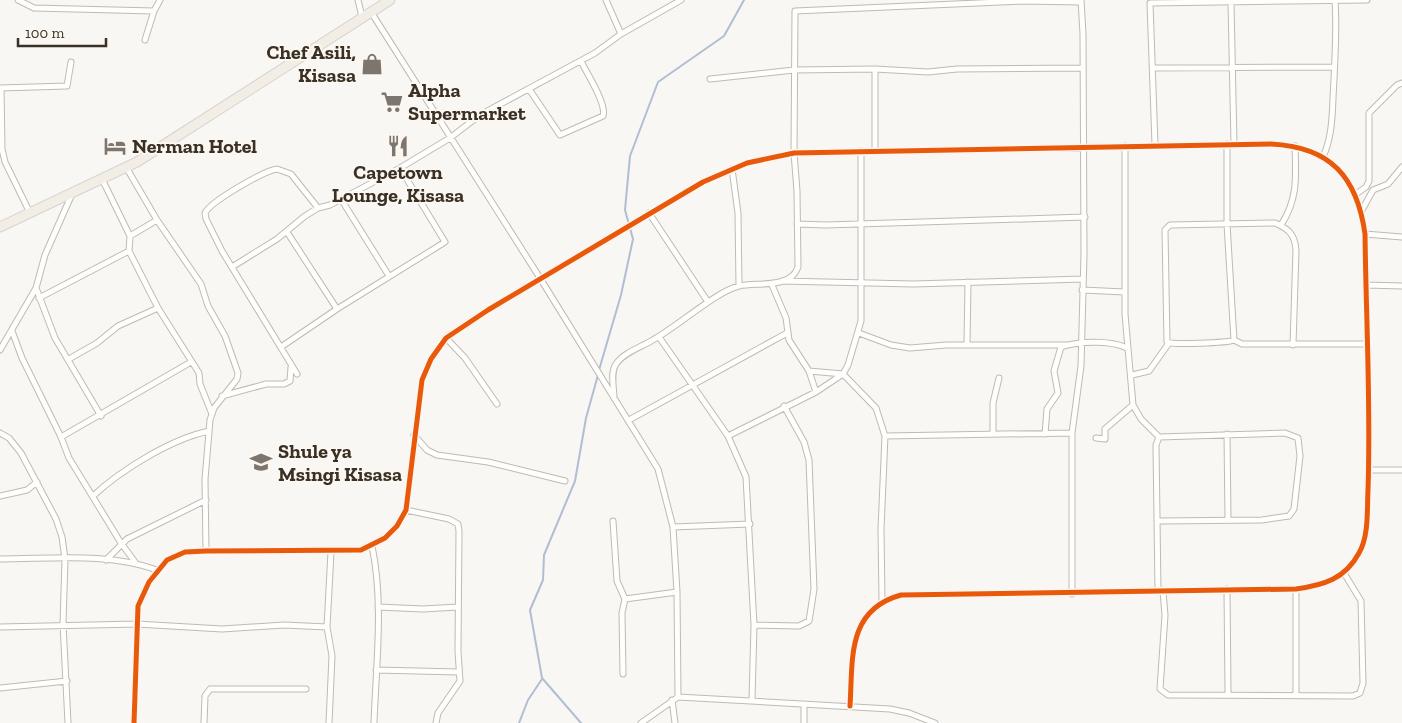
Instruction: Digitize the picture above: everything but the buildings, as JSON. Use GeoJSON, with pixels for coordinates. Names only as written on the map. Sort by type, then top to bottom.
{"type":"FeatureCollection","features":[{"type":"Feature","properties":{"kind":"highway"},"geometry":{"type":"LineString","coordinates":[[0,227],[126,167],[390,0]]}},
{"type":"Feature","properties":{"kind":"street"},"geometry":{"type":"LineString","coordinates":[[18,0],[34,8],[154,11]]}},
{"type":"Feature","properties":{"kind":"street"},"geometry":{"type":"LineString","coordinates":[[146,40],[154,11],[160,0]]}},
{"type":"Feature","properties":{"kind":"street"},"geometry":{"type":"LineString","coordinates":[[358,0],[540,278],[658,469],[674,528],[678,696]]}},
{"type":"Feature","properties":{"kind":"street"},"geometry":{"type":"LineString","coordinates":[[606,0],[621,34]]}},
{"type":"Feature","properties":{"kind":"street"},"geometry":{"type":"LineString","coordinates":[[232,267],[287,232],[304,216],[400,168],[450,138],[480,115],[609,45],[621,34],[681,0]]}},
{"type":"Feature","properties":{"kind":"street"},"geometry":{"type":"LineString","coordinates":[[1155,145],[1150,3],[1367,0]]}},
{"type":"Feature","properties":{"kind":"street"},"geometry":{"type":"LineString","coordinates":[[614,398],[613,373],[615,364],[623,357],[659,337],[708,302],[739,286],[772,285],[792,276],[798,267],[797,191],[794,153],[794,14],[798,10],[1024,1],[1080,1],[1085,217],[1081,366],[1072,433],[1072,594]]}},
{"type":"Feature","properties":{"kind":"street"},"geometry":{"type":"LineString","coordinates":[[1323,157],[1330,134],[1337,37],[1335,1]]}},
{"type":"Feature","properties":{"kind":"street"},"geometry":{"type":"LineString","coordinates":[[1230,3],[1234,144]]}},
{"type":"Feature","properties":{"kind":"street"},"geometry":{"type":"LineString","coordinates":[[529,88],[560,135],[603,116],[605,111],[603,102],[581,61]]}},
{"type":"Feature","properties":{"kind":"street"},"geometry":{"type":"LineString","coordinates":[[30,213],[5,162],[2,149],[0,88],[68,86],[71,62]]}},
{"type":"Feature","properties":{"kind":"street"},"geometry":{"type":"LineString","coordinates":[[1153,68],[1334,67]]}},
{"type":"Feature","properties":{"kind":"street"},"geometry":{"type":"LineString","coordinates":[[710,79],[794,70],[874,69],[928,72],[957,69],[1083,68]]}},
{"type":"Feature","properties":{"kind":"street"},"geometry":{"type":"LineString","coordinates":[[874,69],[875,151]]}},
{"type":"Feature","properties":{"kind":"street"},"geometry":{"type":"LineString","coordinates":[[1356,194],[1366,187],[1368,181],[1369,114],[1397,85],[1402,83]]}},
{"type":"Feature","properties":{"kind":"street"},"geometry":{"type":"LineString","coordinates":[[1227,144],[1226,224],[1234,340]]}},
{"type":"Feature","properties":{"kind":"street"},"geometry":{"type":"LineString","coordinates":[[134,723],[138,606],[157,570],[167,560],[185,552],[331,552],[361,550],[372,546],[397,526],[406,510],[414,435],[424,374],[434,354],[446,338],[540,278],[649,213],[695,186],[732,169],[763,158],[794,153],[1234,144],[1295,146],[1323,157],[1342,172],[1356,194],[1362,210],[1365,234],[1369,470],[1364,541],[1359,555],[1344,573],[1323,585],[1296,589],[1227,589],[1072,594],[912,594],[882,602],[862,621],[854,643],[850,706]]}},
{"type":"Feature","properties":{"kind":"street"},"geometry":{"type":"LineString","coordinates":[[1125,146],[1127,348],[1132,375],[1133,405],[1141,419],[1159,437],[1285,433],[1298,438],[1300,443],[1292,513],[1289,516],[1262,520],[1158,521]]}},
{"type":"Feature","properties":{"kind":"street"},"geometry":{"type":"LineString","coordinates":[[1281,225],[1292,206],[1296,184],[1295,146]]}},
{"type":"Feature","properties":{"kind":"street"},"geometry":{"type":"LineString","coordinates":[[728,436],[784,406],[816,392],[843,374],[859,333],[862,283],[861,151]]}},
{"type":"Feature","properties":{"kind":"street"},"geometry":{"type":"LineString","coordinates":[[126,167],[157,220],[198,280],[208,306],[225,336],[238,373],[237,379],[222,396],[212,414],[209,431],[206,551]]}},
{"type":"Feature","properties":{"kind":"street"},"geometry":{"type":"LineString","coordinates":[[1362,210],[1373,190],[1388,184],[1402,167]]}},
{"type":"Feature","properties":{"kind":"street"},"geometry":{"type":"LineString","coordinates":[[281,347],[337,309],[445,242],[400,168]]}},
{"type":"Feature","properties":{"kind":"street"},"geometry":{"type":"LineString","coordinates":[[732,169],[738,213],[739,286]]}},
{"type":"Feature","properties":{"kind":"street"},"geometry":{"type":"LineString","coordinates":[[297,374],[232,267],[206,219],[205,213],[209,207],[241,185],[272,170],[283,170],[292,174],[318,208]]}},
{"type":"Feature","properties":{"kind":"street"},"geometry":{"type":"LineString","coordinates":[[102,179],[130,236],[129,250],[158,308],[199,373],[200,384],[212,414]]}},
{"type":"Feature","properties":{"kind":"street"},"geometry":{"type":"LineString","coordinates":[[0,350],[36,288],[45,255],[72,194]]}},
{"type":"Feature","properties":{"kind":"street"},"geometry":{"type":"LineString","coordinates":[[340,199],[390,276]]}},
{"type":"Feature","properties":{"kind":"street"},"geometry":{"type":"LineString","coordinates":[[649,213],[708,302]]}},
{"type":"Feature","properties":{"kind":"street"},"geometry":{"type":"LineString","coordinates":[[797,224],[861,224],[1085,217]]}},
{"type":"Feature","properties":{"kind":"street"},"geometry":{"type":"LineString","coordinates":[[130,236],[157,220]]}},
{"type":"Feature","properties":{"kind":"street"},"geometry":{"type":"LineString","coordinates":[[1169,343],[1166,340],[1165,230],[1170,225],[1176,224],[1275,223],[1290,231],[1295,241],[1293,345]]}},
{"type":"Feature","properties":{"kind":"street"},"geometry":{"type":"LineString","coordinates":[[287,232],[337,309]]}},
{"type":"Feature","properties":{"kind":"street"},"geometry":{"type":"LineString","coordinates":[[1365,234],[1402,237]]}},
{"type":"Feature","properties":{"kind":"street"},"geometry":{"type":"LineString","coordinates":[[39,298],[129,250]]}},
{"type":"Feature","properties":{"kind":"street"},"geometry":{"type":"LineString","coordinates":[[779,281],[862,283],[1083,279]]}},
{"type":"Feature","properties":{"kind":"street"},"geometry":{"type":"LineString","coordinates":[[967,344],[968,282]]}},
{"type":"Feature","properties":{"kind":"street"},"geometry":{"type":"LineString","coordinates":[[772,285],[786,318],[786,333],[809,371],[816,392]]}},
{"type":"Feature","properties":{"kind":"street"},"geometry":{"type":"LineString","coordinates":[[1366,285],[1402,286]]}},
{"type":"Feature","properties":{"kind":"street"},"geometry":{"type":"LineString","coordinates":[[36,288],[55,338],[69,358],[101,416]]}},
{"type":"Feature","properties":{"kind":"street"},"geometry":{"type":"LineString","coordinates":[[1082,290],[1125,292]]}},
{"type":"Feature","properties":{"kind":"street"},"geometry":{"type":"LineString","coordinates":[[69,358],[97,343],[118,326],[158,308]]}},
{"type":"Feature","properties":{"kind":"street"},"geometry":{"type":"LineString","coordinates":[[12,330],[22,358],[61,437],[69,458],[120,543],[135,562]]}},
{"type":"Feature","properties":{"kind":"street"},"geometry":{"type":"LineString","coordinates":[[628,420],[786,333]]}},
{"type":"Feature","properties":{"kind":"street"},"geometry":{"type":"LineString","coordinates":[[859,333],[900,347],[967,344],[1114,344],[1127,348]]}},
{"type":"Feature","properties":{"kind":"street"},"geometry":{"type":"LineString","coordinates":[[659,337],[728,436],[746,477],[754,624],[752,700]]}},
{"type":"Feature","properties":{"kind":"street"},"geometry":{"type":"LineString","coordinates":[[446,338],[465,358],[497,404]]}},
{"type":"Feature","properties":{"kind":"street"},"geometry":{"type":"LineString","coordinates":[[1169,343],[1200,342],[1220,344],[1234,340],[1242,344],[1367,344]]}},
{"type":"Feature","properties":{"kind":"street"},"geometry":{"type":"LineString","coordinates":[[1132,375],[1149,371],[1169,343]]}},
{"type":"Feature","properties":{"kind":"street"},"geometry":{"type":"LineString","coordinates":[[1045,434],[1047,409],[1058,393],[1054,371],[1057,355],[1061,347],[1067,345]]}},
{"type":"Feature","properties":{"kind":"street"},"geometry":{"type":"LineString","coordinates":[[61,437],[101,416],[191,362]]}},
{"type":"Feature","properties":{"kind":"street"},"geometry":{"type":"LineString","coordinates":[[222,396],[266,384],[284,384],[290,381],[291,367]]}},
{"type":"Feature","properties":{"kind":"street"},"geometry":{"type":"LineString","coordinates":[[809,371],[843,374],[876,408],[886,436],[881,529],[882,602]]}},
{"type":"Feature","properties":{"kind":"street"},"geometry":{"type":"LineString","coordinates":[[993,434],[993,404],[999,378]]}},
{"type":"Feature","properties":{"kind":"street"},"geometry":{"type":"LineString","coordinates":[[1096,438],[1105,439],[1105,429],[1133,405]]}},
{"type":"Feature","properties":{"kind":"street"},"geometry":{"type":"LineString","coordinates":[[754,624],[803,625],[809,621],[812,609],[814,561],[809,460],[804,442],[784,406]]}},
{"type":"Feature","properties":{"kind":"street"},"geometry":{"type":"LineString","coordinates":[[93,496],[110,480],[157,452],[198,433],[209,431]]}},
{"type":"Feature","properties":{"kind":"street"},"geometry":{"type":"LineString","coordinates":[[0,433],[14,444],[37,482],[56,519],[65,559],[63,624],[68,723]]}},
{"type":"Feature","properties":{"kind":"street"},"geometry":{"type":"LineString","coordinates":[[886,436],[1072,433]]}},
{"type":"Feature","properties":{"kind":"street"},"geometry":{"type":"LineString","coordinates":[[1227,434],[1228,519]]}},
{"type":"Feature","properties":{"kind":"street"},"geometry":{"type":"LineString","coordinates":[[414,435],[427,450],[437,455],[479,460],[564,481]]}},
{"type":"Feature","properties":{"kind":"street"},"geometry":{"type":"LineString","coordinates":[[1159,437],[1156,445],[1160,591],[1165,615],[1160,689],[1168,695],[1353,696],[1362,690],[1361,601],[1344,573]]}},
{"type":"Feature","properties":{"kind":"street"},"geometry":{"type":"LineString","coordinates":[[1369,470],[1402,470]]}},
{"type":"Feature","properties":{"kind":"street"},"geometry":{"type":"LineString","coordinates":[[0,496],[27,490],[37,482]]}},
{"type":"Feature","properties":{"kind":"street"},"geometry":{"type":"LineString","coordinates":[[106,560],[120,543],[206,500]]}},
{"type":"Feature","properties":{"kind":"street"},"geometry":{"type":"LineString","coordinates":[[406,510],[449,520],[458,524],[458,672],[460,681],[454,693],[438,713],[436,723]]}},
{"type":"Feature","properties":{"kind":"street"},"geometry":{"type":"LineString","coordinates":[[613,521],[617,581],[625,599],[622,613],[622,674]]}},
{"type":"Feature","properties":{"kind":"street"},"geometry":{"type":"LineString","coordinates":[[674,528],[750,524]]}},
{"type":"Feature","properties":{"kind":"street"},"geometry":{"type":"LineString","coordinates":[[372,546],[376,562],[378,607],[374,723]]}},
{"type":"Feature","properties":{"kind":"street"},"geometry":{"type":"LineString","coordinates":[[329,723],[332,656],[327,627],[331,552]]}},
{"type":"Feature","properties":{"kind":"street"},"geometry":{"type":"LineString","coordinates":[[0,559],[135,562],[157,570]]}},
{"type":"Feature","properties":{"kind":"street"},"geometry":{"type":"LineString","coordinates":[[1227,589],[1228,694]]}},
{"type":"Feature","properties":{"kind":"street"},"geometry":{"type":"LineString","coordinates":[[1296,589],[1296,695]]}},
{"type":"Feature","properties":{"kind":"street"},"geometry":{"type":"LineString","coordinates":[[625,599],[677,592]]}},
{"type":"Feature","properties":{"kind":"street"},"geometry":{"type":"LineString","coordinates":[[378,607],[423,609],[458,607]]}},
{"type":"Feature","properties":{"kind":"street"},"geometry":{"type":"LineString","coordinates":[[0,627],[63,624],[137,624],[222,629],[284,625],[327,627]]}},
{"type":"Feature","properties":{"kind":"street"},"geometry":{"type":"LineString","coordinates":[[376,670],[458,672]]}},
{"type":"Feature","properties":{"kind":"street"},"geometry":{"type":"LineString","coordinates":[[0,688],[67,681]]}},
{"type":"Feature","properties":{"kind":"street"},"geometry":{"type":"LineString","coordinates":[[204,723],[204,696],[210,689],[306,689]]}},
{"type":"Feature","properties":{"kind":"street"},"geometry":{"type":"LineString","coordinates":[[641,723],[678,696],[850,706],[899,711],[935,723]]}},
{"type":"Feature","properties":{"kind":"street"},"geometry":{"type":"LineString","coordinates":[[672,700],[675,723]]}},
{"type":"Feature","properties":{"kind":"street"},"geometry":{"type":"LineString","coordinates":[[804,704],[804,723]]}},
{"type":"Feature","properties":{"kind":"waterway"},"geometry":{"type":"LineString","coordinates":[[599,370],[621,295],[633,239],[625,210],[630,156],[658,82],[724,36],[744,0]]}},
{"type":"Feature","properties":{"kind":"waterway"},"geometry":{"type":"LineString","coordinates":[[581,723],[542,678],[530,610],[543,580],[544,555],[575,481],[586,418],[598,375]]}},
{"type":"Feature","properties":{"kind":"waterway"},"geometry":{"type":"LineString","coordinates":[[519,723],[528,700],[542,679]]}},
{"type":"Feature","properties":{"kind":"cycle path"},"geometry":{"type":"LineString","coordinates":[[134,723],[138,606],[149,582],[167,560],[185,552],[361,550],[385,538],[397,526],[406,510],[422,380],[431,359],[446,338],[488,310],[703,182],[747,163],[794,153],[1271,144],[1292,146],[1310,151],[1338,169],[1348,181],[1355,196],[1365,234],[1368,362],[1369,458],[1366,531],[1359,553],[1347,569],[1325,583],[1296,589],[901,595],[883,602],[870,612],[861,625],[853,655],[850,706]]}},
{"type":"Feature","properties":{"kind":"place","name":"Chef Asili, Kisasa"},"geometry":{"type":"Point","coordinates":[372,64]}},
{"type":"Feature","properties":{"kind":"place","name":"Alpha Supermarket"},"geometry":{"type":"Point","coordinates":[392,102]}},
{"type":"Feature","properties":{"kind":"place","name":"Nerman Hotel"},"geometry":{"type":"Point","coordinates":[115,146]}},
{"type":"Feature","properties":{"kind":"place","name":"Capetown Lounge, Kisasa"},"geometry":{"type":"Point","coordinates":[398,146]}},
{"type":"Feature","properties":{"kind":"place","name":"Shule ya Msingi Kisasa"},"geometry":{"type":"Point","coordinates":[261,462]}}]}
